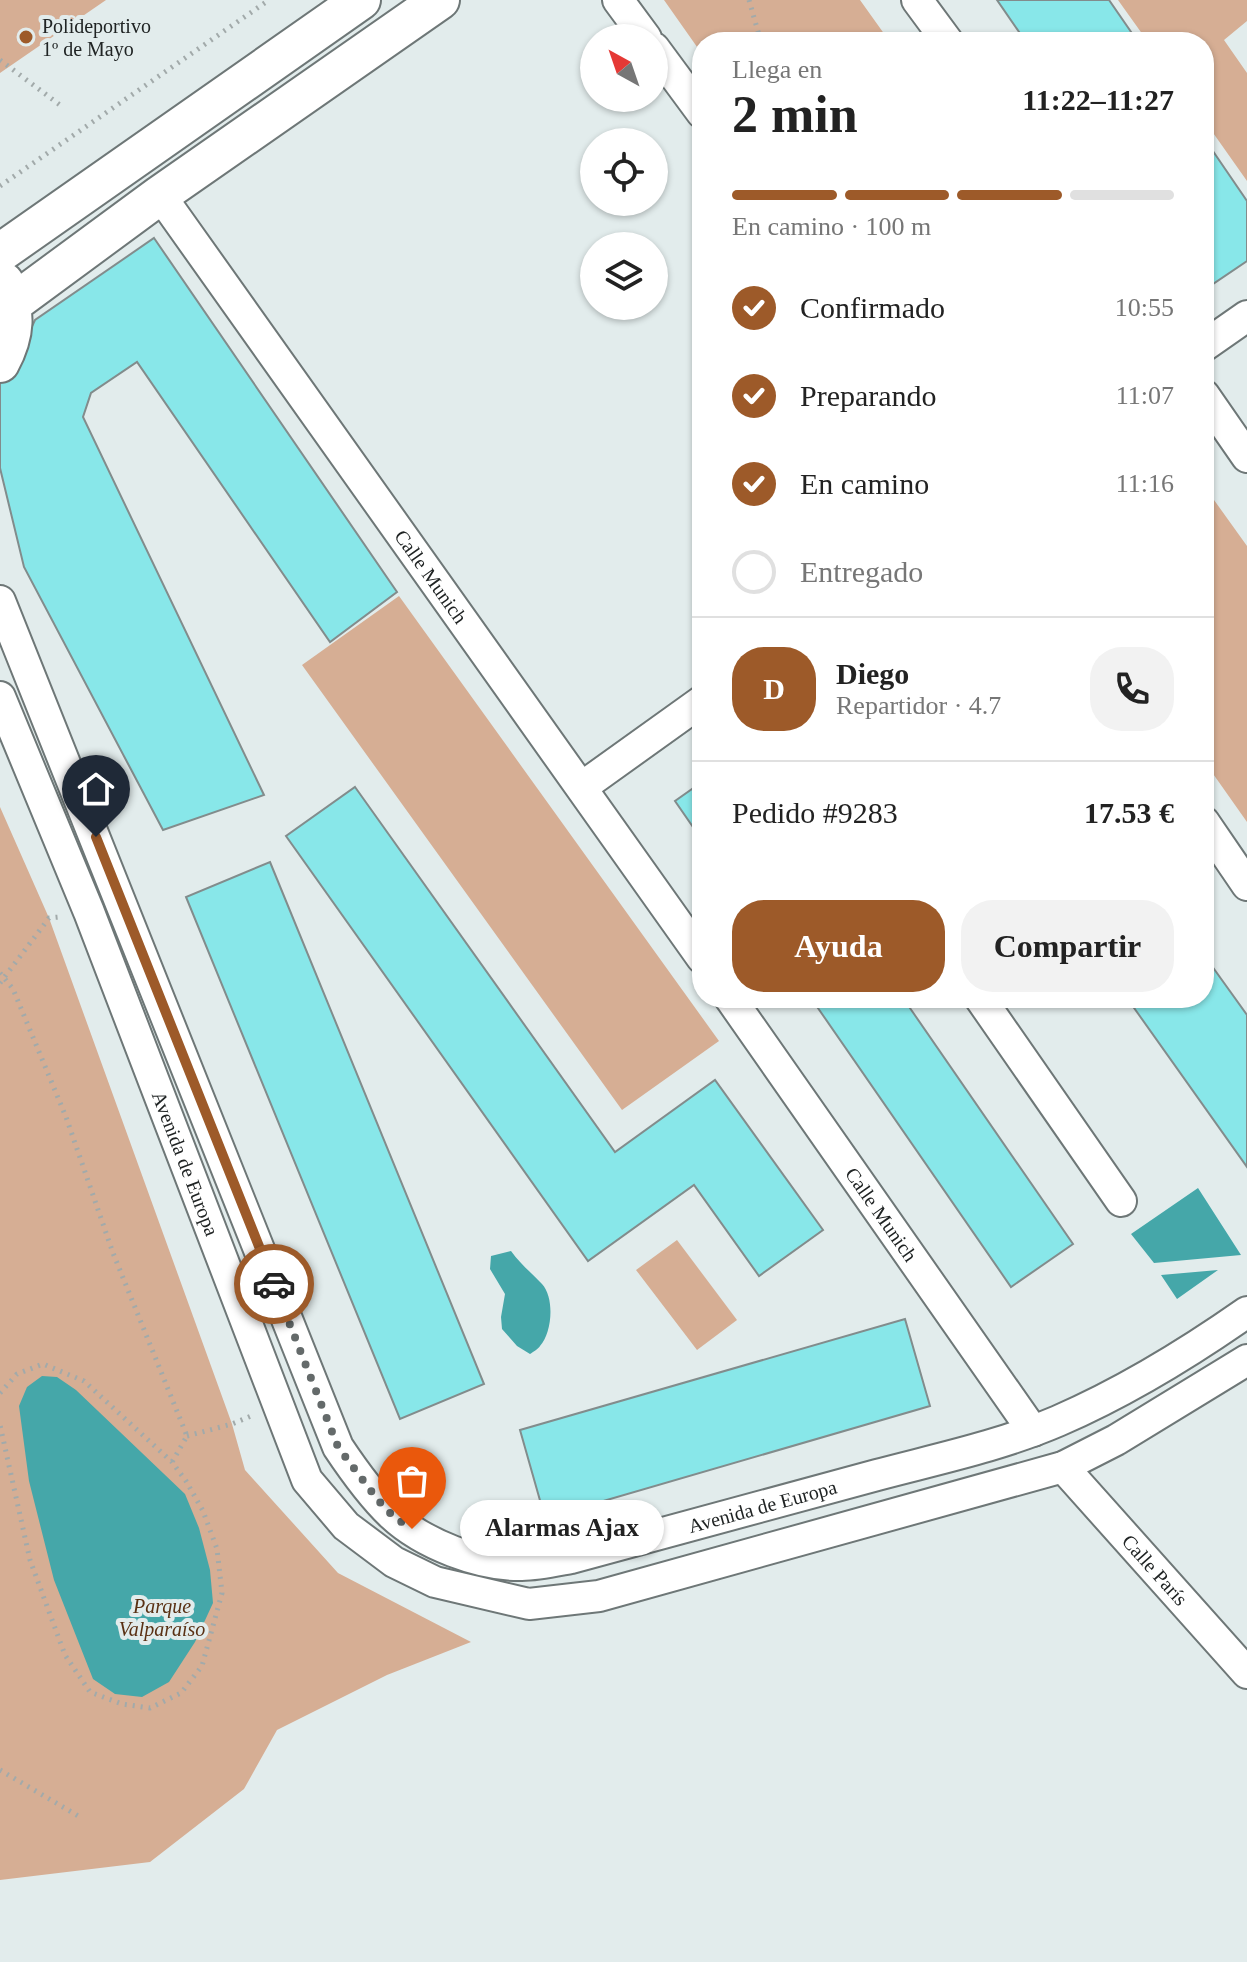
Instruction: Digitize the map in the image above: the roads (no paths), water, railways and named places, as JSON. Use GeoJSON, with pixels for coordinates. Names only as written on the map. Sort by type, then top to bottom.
{"type":"FeatureCollection","features":[{"type":"Feature","properties":{"kind":"street"},"geometry":{"type":"LineString","coordinates":[[0,253],[361,0]]}},
{"type":"Feature","properties":{"kind":"street"},"geometry":{"type":"LineString","coordinates":[[0,363],[11,343],[6,291],[160,195],[440,0]]}},
{"type":"Feature","properties":{"kind":"street"},"geometry":{"type":"LineString","coordinates":[[618,0],[636,24]]}},
{"type":"Feature","properties":{"kind":"street"},"geometry":{"type":"LineString","coordinates":[[917,0],[941,32]]}},
{"type":"Feature","properties":{"kind":"street"},"geometry":{"type":"LineString","coordinates":[[668,67],[692,99]]}},
{"type":"Feature","properties":{"kind":"street","name":"Calle Munich"},"geometry":{"type":"LineString","coordinates":[[160,195],[692,944]]}},
{"type":"Feature","properties":{"kind":"street"},"geometry":{"type":"LineString","coordinates":[[1214,339],[1247,316]]}},
{"type":"Feature","properties":{"kind":"street"},"geometry":{"type":"LineString","coordinates":[[1214,409],[1247,457]]}},
{"type":"Feature","properties":{"kind":"street","name":"Avenida de Europa"},"geometry":{"type":"LineString","coordinates":[[0,601],[338,1447],[363,1484],[394,1517],[431,1540],[463,1555],[493,1564],[524,1565],[585,1554],[1033,1431],[1134,1385],[1247,1312]]}},
{"type":"Feature","properties":{"kind":"street","name":"Avenida de Europa"},"geometry":{"type":"LineString","coordinates":[[0,697],[89,912],[307,1480],[346,1526],[394,1562],[435,1582],[529,1604],[599,1596],[1063,1467],[1116,1440],[1247,1360]]}},
{"type":"Feature","properties":{"kind":"street"},"geometry":{"type":"LineString","coordinates":[[582,787],[692,708]]}},
{"type":"Feature","properties":{"kind":"street"},"geometry":{"type":"LineString","coordinates":[[1214,837],[1247,885]]}},
{"type":"Feature","properties":{"kind":"street","name":"Calle Munich"},"geometry":{"type":"LineString","coordinates":[[737,1008],[1033,1431]]}},
{"type":"Feature","properties":{"kind":"street"},"geometry":{"type":"LineString","coordinates":[[987,1008],[1121,1201]]}},
{"type":"Feature","properties":{"kind":"street","name":"Calle París"},"geometry":{"type":"LineString","coordinates":[[1063,1467],[1247,1673]]}},
{"type":"Feature","properties":{"kind":"water"},"geometry":{"type":"Polygon","coordinates":[[[1198,1188],[1241,1255],[1154,1263],[1131,1234],[1198,1188]]]}},
{"type":"Feature","properties":{"kind":"water"},"geometry":{"type":"Polygon","coordinates":[[[511,1251],[542,1284],[549,1298],[547,1333],[539,1347],[530,1354],[517,1346],[502,1329],[505,1294],[490,1269],[491,1256],[511,1251]]]}},
{"type":"Feature","properties":{"kind":"water"},"geometry":{"type":"Polygon","coordinates":[[[1218,1270],[1177,1299],[1161,1275],[1218,1270]]]}},
{"type":"Feature","properties":{"kind":"water"},"geometry":{"type":"Polygon","coordinates":[[[42,1376],[57,1377],[76,1390],[185,1494],[199,1528],[210,1570],[213,1603],[195,1642],[169,1682],[142,1697],[115,1694],[93,1679],[54,1580],[29,1481],[19,1406],[27,1387],[42,1376]]]}},
{"type":"Feature","properties":{"kind":"place","name":"Polideportivo 1º de Mayo"},"geometry":{"type":"Point","coordinates":[26,37]}},
{"type":"Feature","properties":{"kind":"place","name":"Alarmas Ajax"},"geometry":{"type":"Point","coordinates":[412,1529]}},
{"type":"Feature","properties":{"kind":"park label","name":"Parque Valparaíso"},"geometry":{"type":"Point","coordinates":[162,1618]}}]}
